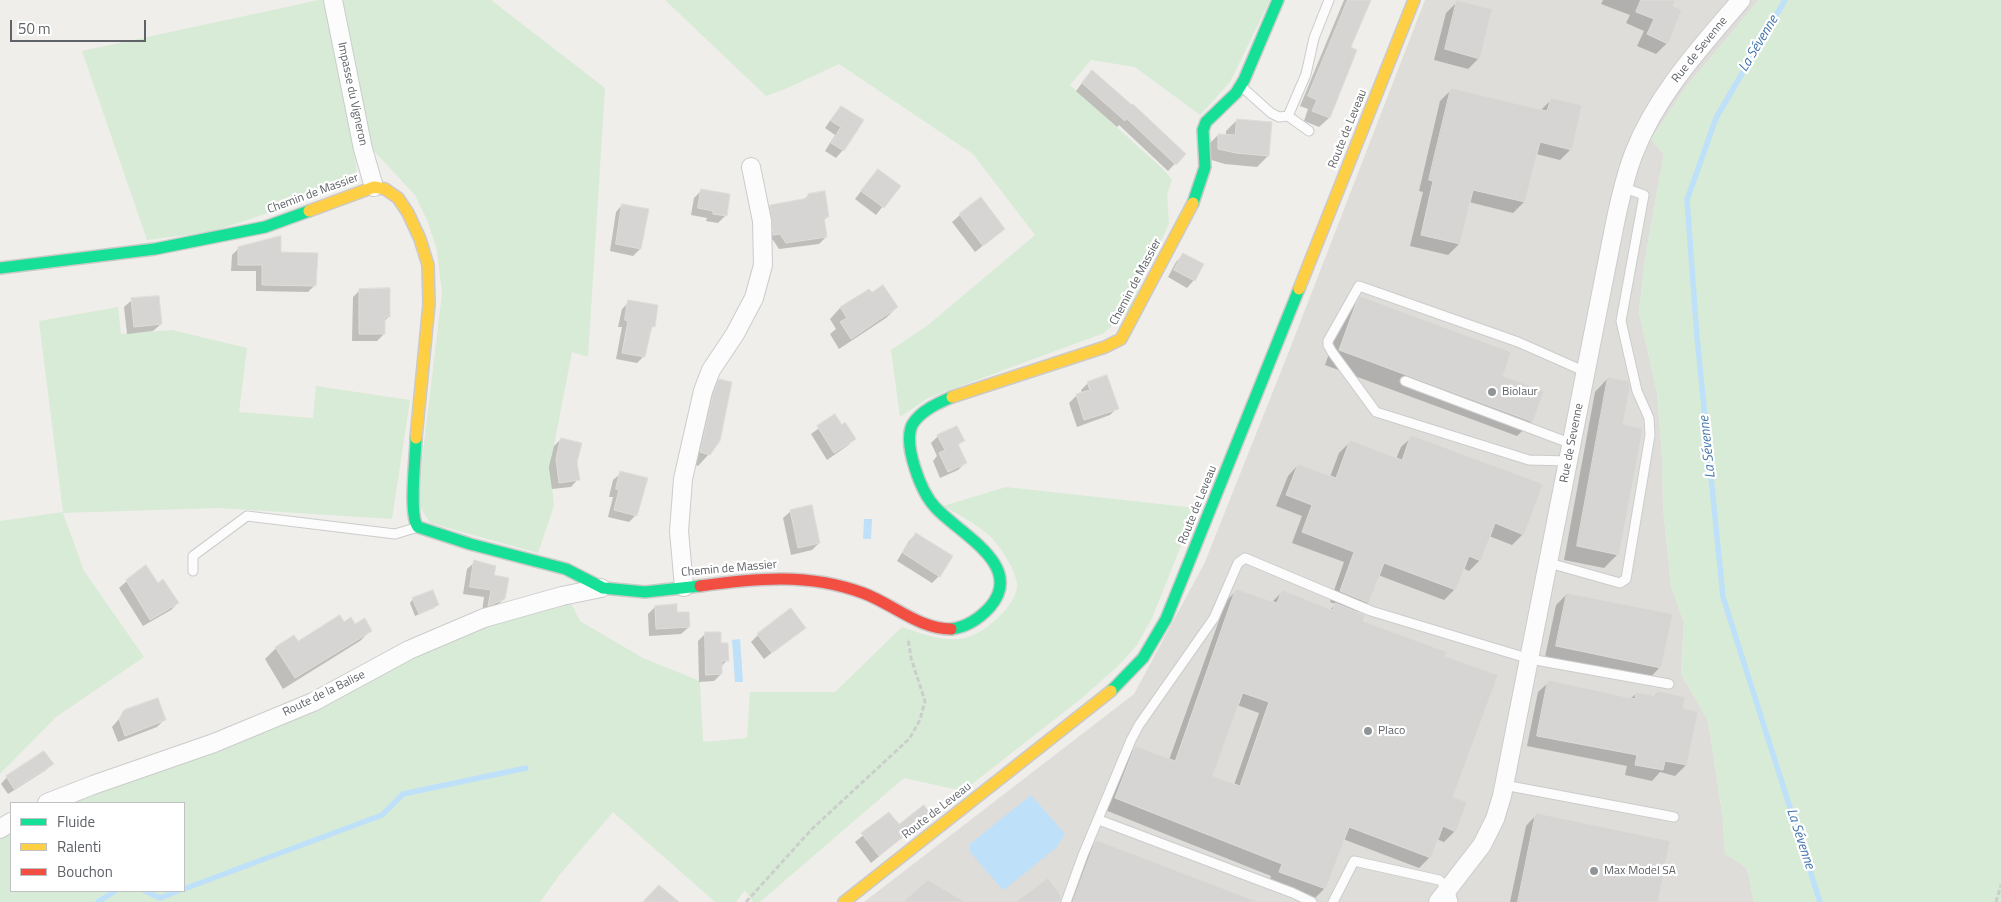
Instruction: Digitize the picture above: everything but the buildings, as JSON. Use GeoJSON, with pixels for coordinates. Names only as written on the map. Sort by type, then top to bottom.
{"type":"FeatureCollection","features":[{"type":"Feature","properties":{"kind":"street","name":"Impasse du Vigneron"},"geometry":{"type":"LineString","coordinates":[[333,0],[363,149],[374,187]]}},
{"type":"Feature","properties":{"kind":"street","name":"Chemin de Massier"},"geometry":{"type":"LineString","coordinates":[[0,268],[155,249],[265,227],[374,187],[385,189],[398,198],[408,213],[420,239],[428,265],[429,304],[412,510],[414,522],[418,528],[482,548],[572,571],[601,588],[644,592],[769,578],[809,580],[845,587],[938,628],[960,628],[971,623],[986,611],[995,600],[1001,586],[1000,575],[983,548],[944,516],[933,505],[926,494],[912,452],[910,433],[913,423],[935,404],[1072,359],[1121,339],[1200,186],[1205,167],[1203,130],[1206,122],[1236,93],[1278,0]]}},
{"type":"Feature","properties":{"kind":"street","name":"Route de Leveau"},"geometry":{"type":"LineString","coordinates":[[844,902],[1097,703],[1127,676],[1148,652],[1162,628],[1180,586],[1414,0]]}},
{"type":"Feature","properties":{"kind":"street","name":"Rue de Sevenne"},"geometry":{"type":"LineString","coordinates":[[1438,902],[1451,895],[1495,820],[1530,659],[1622,187],[1639,140],[1662,99],[1692,58],[1741,0]]}},
{"type":"Feature","properties":{"kind":"street"},"geometry":{"type":"LineString","coordinates":[[684,587],[679,531],[683,479],[703,391],[711,370],[735,334],[754,298],[762,265],[762,221],[751,167]]}},
{"type":"Feature","properties":{"kind":"street","name":"Route de la Balise"},"geometry":{"type":"LineString","coordinates":[[50,802],[214,743],[313,702],[409,650],[484,618],[562,596],[601,588]]}},
{"type":"Feature","properties":{"kind":"lane"},"geometry":{"type":"LineString","coordinates":[[1288,116],[1306,74],[1314,38],[1329,0]]}},
{"type":"Feature","properties":{"kind":"lane"},"geometry":{"type":"LineString","coordinates":[[1240,86],[1271,113],[1280,117],[1288,116],[1309,131]]}},
{"type":"Feature","properties":{"kind":"lane"},"geometry":{"type":"LineString","coordinates":[[1549,563],[1620,583],[1626,579],[1650,435],[1649,418],[1637,391],[1621,321],[1644,195],[1622,187]]}},
{"type":"Feature","properties":{"kind":"lane"},"geometry":{"type":"LineString","coordinates":[[1571,452],[1529,460],[1376,412],[1332,352],[1328,341],[1359,286],[1518,342],[1586,372]]}},
{"type":"Feature","properties":{"kind":"lane"},"geometry":{"type":"LineString","coordinates":[[1405,381],[1571,452]]}},
{"type":"Feature","properties":{"kind":"lane"},"geometry":{"type":"LineString","coordinates":[[193,571],[192,556],[246,516],[395,534],[418,528]]}},
{"type":"Feature","properties":{"kind":"lane"},"geometry":{"type":"LineString","coordinates":[[1066,902],[1083,855],[1131,740],[1139,725],[1214,618],[1238,563],[1245,558],[1371,611],[1530,659],[1669,684]]}},
{"type":"Feature","properties":{"kind":"lane"},"geometry":{"type":"LineString","coordinates":[[1504,785],[1674,817]]}},
{"type":"Feature","properties":{"kind":"lane"},"geometry":{"type":"LineString","coordinates":[[1099,820],[1293,893],[1312,902]]}},
{"type":"Feature","properties":{"kind":"lane"},"geometry":{"type":"LineString","coordinates":[[1333,902],[1354,861],[1438,880],[1451,895]]}},
{"type":"Feature","properties":{"kind":"path"},"geometry":{"type":"LineString","coordinates":[[746,902],[812,828],[909,739],[920,720],[925,701],[911,658],[905,614]]}},
{"type":"Feature","properties":{"kind":"path"},"geometry":{"type":"LineString","coordinates":[[1996,902],[2001,885]]}},
{"type":"Feature","properties":{"kind":"shaded area"},"geometry":{"type":"Polygon","coordinates":[[[1425,0],[1759,0],[1686,87],[1651,139],[1664,154],[1645,259],[1639,312],[1657,392],[1662,455],[1663,506],[1671,586],[1684,622],[1681,674],[1708,720],[1723,819],[1725,853],[1747,868],[1754,902],[864,902],[1134,694],[1205,562],[1425,0]]]}},
{"type":"Feature","properties":{"kind":"green space"},"geometry":{"type":"Polygon","coordinates":[[[319,0],[327,0],[354,150],[357,174],[349,186],[211,232],[147,240],[82,51],[319,0]]]}},
{"type":"Feature","properties":{"kind":"green space"},"geometry":{"type":"Polygon","coordinates":[[[341,0],[491,0],[605,88],[588,357],[572,352],[550,466],[554,506],[538,553],[430,523],[417,502],[442,293],[437,251],[428,222],[415,195],[373,150],[341,0]]]}},
{"type":"Feature","properties":{"kind":"green space"},"geometry":{"type":"Polygon","coordinates":[[[665,0],[1270,0],[1230,82],[1200,115],[1135,67],[1091,60],[1070,85],[1164,170],[1172,180],[1167,195],[1169,224],[1128,312],[1104,333],[928,398],[900,417],[891,350],[928,325],[1035,235],[973,154],[839,64],[766,96],[665,0]]]}},
{"type":"Feature","properties":{"kind":"green space"},"geometry":{"type":"Polygon","coordinates":[[[1759,0],[2001,0],[2001,902],[1754,902],[1747,868],[1725,854],[1723,819],[1708,720],[1681,674],[1684,622],[1671,586],[1663,506],[1662,455],[1657,392],[1639,312],[1645,259],[1664,154],[1651,139],[1686,87],[1759,0]]]}},
{"type":"Feature","properties":{"kind":"green space"},"geometry":{"type":"Polygon","coordinates":[[[118,307],[121,334],[172,330],[247,348],[239,412],[313,418],[316,386],[410,400],[392,519],[219,508],[63,513],[84,571],[144,657],[56,717],[0,774],[0,521],[63,512],[39,321],[118,307]]]}},
{"type":"Feature","properties":{"kind":"green space"},"geometry":{"type":"Polygon","coordinates":[[[1006,487],[1196,508],[1152,618],[1137,645],[1119,665],[1082,698],[963,791],[904,778],[760,902],[753,902],[745,890],[736,902],[715,902],[613,812],[561,873],[540,902],[0,902],[0,837],[10,830],[10,892],[185,892],[185,802],[68,802],[307,715],[368,681],[457,637],[522,613],[570,601],[580,621],[643,658],[700,681],[703,742],[747,738],[750,692],[835,692],[902,627],[932,637],[965,638],[973,636],[990,625],[1007,608],[1013,600],[1017,583],[1006,557],[985,532],[943,506],[1006,487]]]}},
{"type":"Feature","properties":{"kind":"water"},"geometry":{"type":"Polygon","coordinates":[[[864,519],[872,519],[871,539],[863,539],[864,519]]]}},
{"type":"Feature","properties":{"kind":"water"},"geometry":{"type":"Polygon","coordinates":[[[740,639],[743,682],[735,682],[732,640],[740,639]]]}},
{"type":"Feature","properties":{"kind":"water"},"geometry":{"type":"Polygon","coordinates":[[[1031,795],[1065,834],[1057,847],[1005,889],[1002,889],[970,852],[970,844],[1031,795]]]}},
{"type":"Feature","properties":{"kind":"waterway","name":"La Sévenne"},"geometry":{"type":"LineString","coordinates":[[1785,0],[1716,118],[1687,200],[1697,337],[1723,597],[1820,902]]}},
{"type":"Feature","properties":{"kind":"waterway"},"geometry":{"type":"LineString","coordinates":[[185,889],[382,815],[403,794],[526,768]]}},
{"type":"Feature","properties":{"kind":"waterway"},"geometry":{"type":"LineString","coordinates":[[98,902],[113,892]]}},
{"type":"Feature","properties":{"kind":"waterway"},"geometry":{"type":"LineString","coordinates":[[147,892],[160,898],[175,892]]}},
{"type":"Feature","properties":{"kind":"traffic: fast"},"geometry":{"type":"LineString","coordinates":[[1193,203],[1205,167],[1203,130],[1206,122],[1236,93],[1244,80],[1278,0]]}},
{"type":"Feature","properties":{"kind":"traffic: fast"},"geometry":{"type":"LineString","coordinates":[[0,268],[155,249],[265,227],[309,211]]}},
{"type":"Feature","properties":{"kind":"traffic: fast"},"geometry":{"type":"LineString","coordinates":[[1111,691],[1143,658],[1166,619],[1299,289]]}},
{"type":"Feature","properties":{"kind":"traffic: fast"},"geometry":{"type":"LineString","coordinates":[[951,629],[973,621],[990,607],[999,592],[1000,577],[985,551],[935,507],[924,491],[915,468],[910,444],[912,425],[924,412],[952,397]]}},
{"type":"Feature","properties":{"kind":"traffic: fast"},"geometry":{"type":"LineString","coordinates":[[416,438],[413,511],[418,527],[470,544],[566,569],[603,588],[645,592],[700,586]]}},
{"type":"Feature","properties":{"kind":"traffic: slow"},"geometry":{"type":"LineString","coordinates":[[1299,289],[1414,0]]}},
{"type":"Feature","properties":{"kind":"traffic: slow"},"geometry":{"type":"LineString","coordinates":[[309,211],[374,187],[385,189],[398,198],[408,213],[420,239],[428,265],[429,304],[416,438]]}},
{"type":"Feature","properties":{"kind":"traffic: slow"},"geometry":{"type":"LineString","coordinates":[[952,397],[1105,347],[1121,339],[1193,203]]}},
{"type":"Feature","properties":{"kind":"traffic: slow"},"geometry":{"type":"LineString","coordinates":[[844,902],[1111,691]]}},
{"type":"Feature","properties":{"kind":"traffic: jam"},"geometry":{"type":"LineString","coordinates":[[700,586],[762,579],[823,582],[863,593],[917,621],[939,628],[951,629]]}},
{"type":"Feature","properties":{"kind":"place","name":"Biolaur"},"geometry":{"type":"Point","coordinates":[1492,392]}},
{"type":"Feature","properties":{"kind":"place","name":"Placo"},"geometry":{"type":"Point","coordinates":[1368,731]}},
{"type":"Feature","properties":{"kind":"place","name":"Max Model SA"},"geometry":{"type":"Point","coordinates":[1594,871]}}]}
